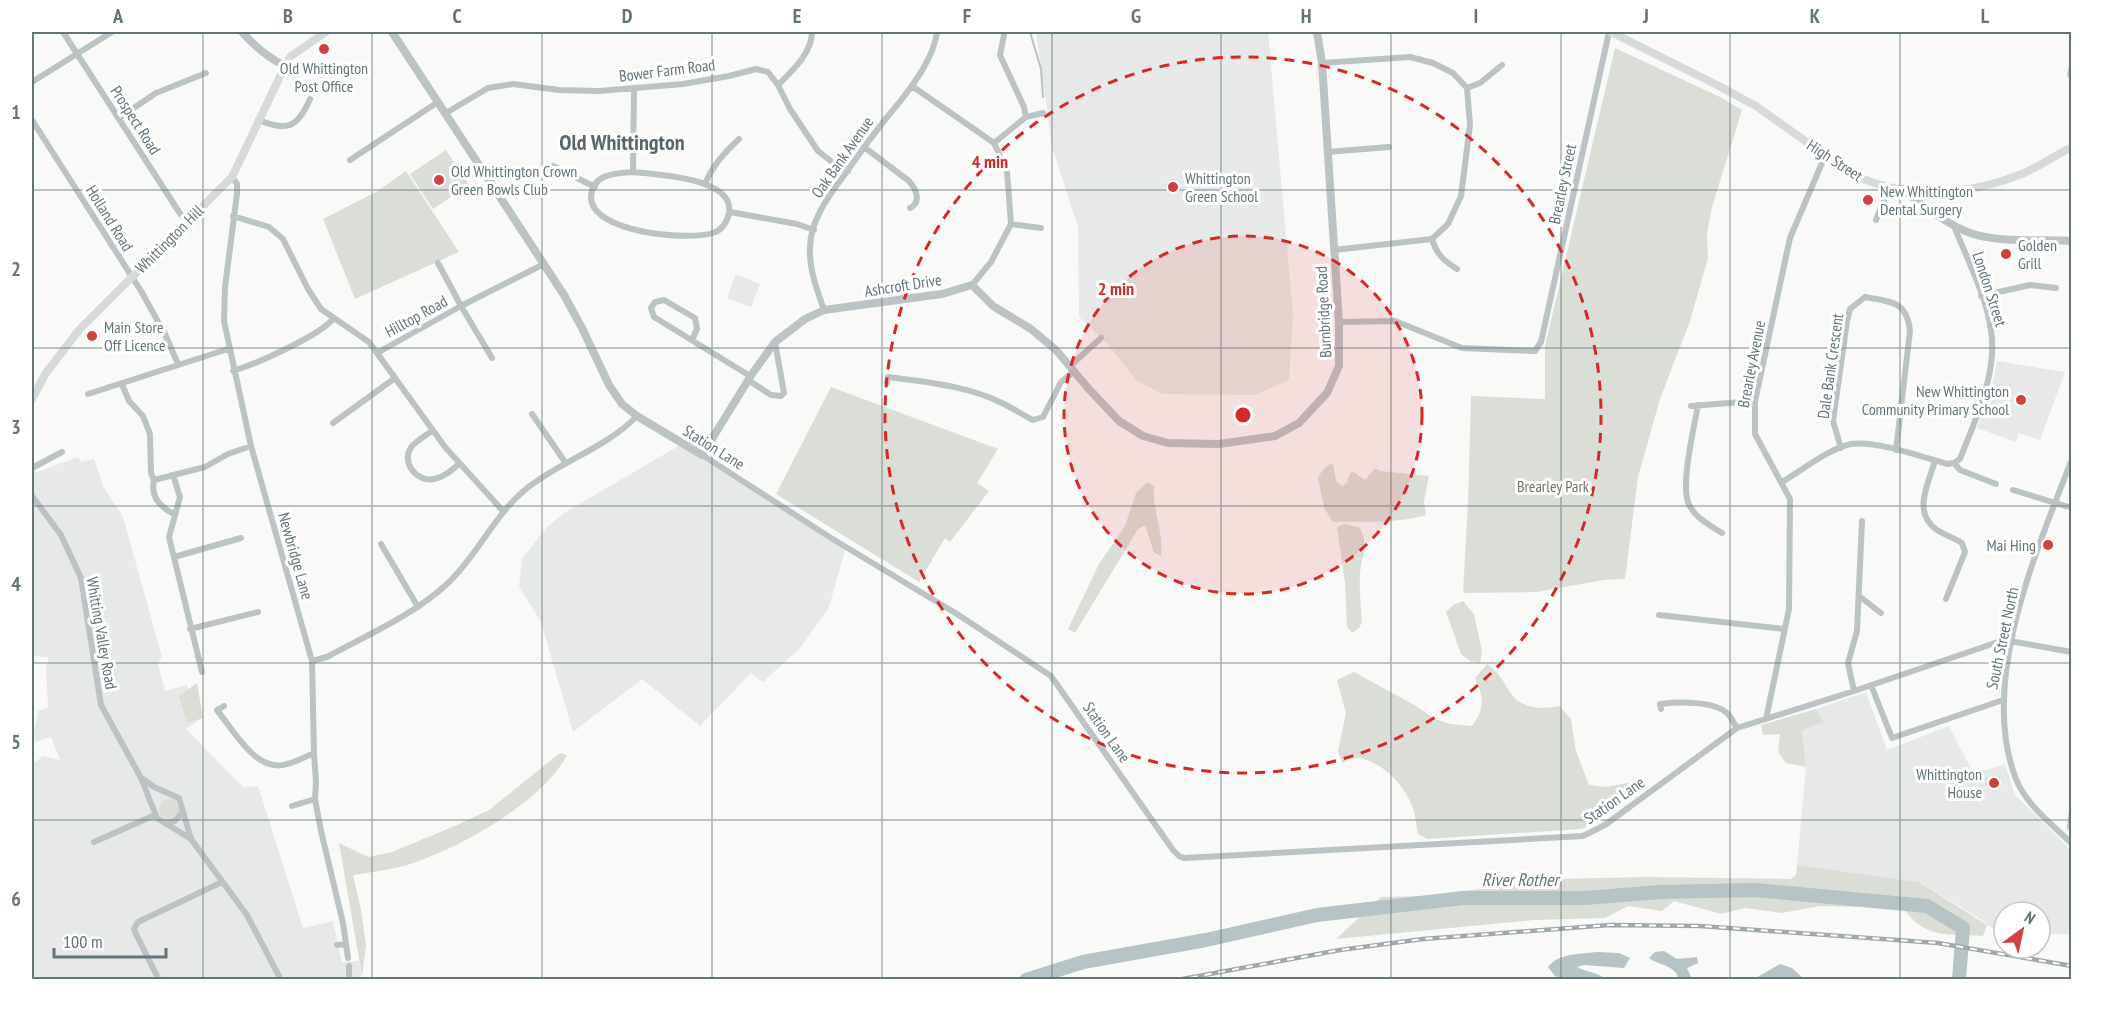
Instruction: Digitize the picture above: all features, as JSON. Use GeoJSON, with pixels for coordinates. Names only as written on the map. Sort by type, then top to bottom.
{"type":"FeatureCollection","features":[{"type":"Feature","properties":{"kind":"main road"},"geometry":{"type":"LineString","coordinates":[[285,66],[291,56],[326,32]]}},
{"type":"Feature","properties":{"kind":"main road","name":"High Street"},"geometry":{"type":"LineString","coordinates":[[1610,32],[1718,85],[1755,106],[1826,156],[1865,180],[1889,188],[1961,191],[1982,188],[2020,175],[2072,147]]}},
{"type":"Feature","properties":{"kind":"main road","name":"Whittington Hill"},"geometry":{"type":"LineString","coordinates":[[32,399],[46,373],[79,330],[232,177],[285,66]]}},
{"type":"Feature","properties":{"kind":"street","name":"Prospect Road"},"geometry":{"type":"LineString","coordinates":[[63,32],[187,222]]}},
{"type":"Feature","properties":{"kind":"street"},"geometry":{"type":"LineString","coordinates":[[32,82],[112,32]]}},
{"type":"Feature","properties":{"kind":"street"},"geometry":{"type":"LineString","coordinates":[[242,32],[268,58],[285,66]]}},
{"type":"Feature","properties":{"kind":"street"},"geometry":{"type":"LineString","coordinates":[[778,85],[806,54],[812,32]]}},
{"type":"Feature","properties":{"kind":"street","name":"Oak Bank Avenue"},"geometry":{"type":"LineString","coordinates":[[824,310],[813,277],[810,246],[814,230],[831,191],[912,87],[936,44],[937,32]]}},
{"type":"Feature","properties":{"kind":"street","name":"Burnbridge Road"},"geometry":{"type":"LineString","coordinates":[[972,285],[993,306],[1031,329],[1056,350],[1119,421],[1143,436],[1168,443],[1219,444],[1275,436],[1299,423],[1327,393],[1339,366],[1339,322],[1322,63],[1317,32]]}},
{"type":"Feature","properties":{"kind":"street","name":"Brearley Street"},"geometry":{"type":"LineString","coordinates":[[1339,322],[1395,321],[1462,348],[1535,351],[1541,342],[1610,32]]}},
{"type":"Feature","properties":{"kind":"street","name":"Station Lane"},"geometry":{"type":"LineString","coordinates":[[395,33],[564,295],[609,385],[622,404],[637,416],[966,620],[1051,676],[1173,850],[1184,858],[1583,836],[1605,825],[1737,728],[2004,640],[2012,640]]}},
{"type":"Feature","properties":{"kind":"street"},"geometry":{"type":"LineString","coordinates":[[1004,35],[1000,55],[1024,106],[1026,117]]}},
{"type":"Feature","properties":{"kind":"street"},"geometry":{"type":"LineString","coordinates":[[1322,63],[1410,57],[1433,63],[1453,73],[1467,88],[1470,125],[1461,196],[1448,224],[1432,239],[1334,250]]}},
{"type":"Feature","properties":{"kind":"street"},"geometry":{"type":"LineString","coordinates":[[1467,88],[1480,83],[1502,65]]}},
{"type":"Feature","properties":{"kind":"street"},"geometry":{"type":"LineString","coordinates":[[2072,67],[2070,74],[2072,78]]}},
{"type":"Feature","properties":{"kind":"street","name":"Bower Farm Road"},"geometry":{"type":"LineString","coordinates":[[446,113],[488,88],[513,84],[559,90],[634,88],[683,84],[756,69],[768,72],[778,85],[790,109],[818,151],[837,166],[848,171]]}},
{"type":"Feature","properties":{"kind":"street"},"geometry":{"type":"LineString","coordinates":[[119,117],[156,93],[206,73]]}},
{"type":"Feature","properties":{"kind":"street"},"geometry":{"type":"LineString","coordinates":[[912,87],[994,143],[1007,171],[1011,224],[992,262],[972,285]]}},
{"type":"Feature","properties":{"kind":"street"},"geometry":{"type":"LineString","coordinates":[[633,172],[634,88]]}},
{"type":"Feature","properties":{"kind":"street"},"geometry":{"type":"LineString","coordinates":[[258,120],[274,126],[288,127],[304,115],[310,99]]}},
{"type":"Feature","properties":{"kind":"street"},"geometry":{"type":"LineString","coordinates":[[350,160],[438,102]]}},
{"type":"Feature","properties":{"kind":"street"},"geometry":{"type":"LineString","coordinates":[[994,143],[1026,117],[1043,113]]}},
{"type":"Feature","properties":{"kind":"street","name":"Holland Road"},"geometry":{"type":"LineString","coordinates":[[32,120],[132,277],[165,334],[178,364]]}},
{"type":"Feature","properties":{"kind":"street"},"geometry":{"type":"LineString","coordinates":[[705,184],[717,162],[739,139]]}},
{"type":"Feature","properties":{"kind":"street"},"geometry":{"type":"LineString","coordinates":[[864,147],[909,181],[914,188],[917,200],[910,208]]}},
{"type":"Feature","properties":{"kind":"street"},"geometry":{"type":"LineString","coordinates":[[1327,152],[1389,147]]}},
{"type":"Feature","properties":{"kind":"street","name":"Brearley Avenue"},"geometry":{"type":"LineString","coordinates":[[1767,718],[1789,609],[1790,499],[1755,434],[1755,400],[1790,238],[1826,156]]}},
{"type":"Feature","properties":{"kind":"street"},"geometry":{"type":"LineString","coordinates":[[553,166],[595,187]]}},
{"type":"Feature","properties":{"kind":"street"},"geometry":{"type":"LineString","coordinates":[[633,172],[705,184],[718,189],[726,197],[729,212],[726,224],[714,233],[691,237],[657,234],[614,224],[602,217],[594,208],[591,197],[603,176],[633,172]]}},
{"type":"Feature","properties":{"kind":"street","name":"Newbridge Lane"},"geometry":{"type":"LineString","coordinates":[[232,177],[237,184],[225,287],[224,321],[228,349],[251,446],[312,661],[315,800],[343,923],[349,980]]}},
{"type":"Feature","properties":{"kind":"street"},"geometry":{"type":"LineString","coordinates":[[1876,220],[1889,188]]}},
{"type":"Feature","properties":{"kind":"street"},"geometry":{"type":"LineString","coordinates":[[1902,189],[1917,202],[1973,234],[2072,241]]}},
{"type":"Feature","properties":{"kind":"street"},"geometry":{"type":"LineString","coordinates":[[729,212],[796,224],[814,230]]}},
{"type":"Feature","properties":{"kind":"street","name":"Hilltop Road"},"geometry":{"type":"LineString","coordinates":[[233,216],[269,228],[283,239],[308,290],[321,309],[369,342],[377,353],[461,306],[544,264]]}},
{"type":"Feature","properties":{"kind":"street"},"geometry":{"type":"LineString","coordinates":[[1011,224],[1041,228]]}},
{"type":"Feature","properties":{"kind":"street","name":"London Street"},"geometry":{"type":"LineString","coordinates":[[1954,225],[1981,296],[1991,331],[1988,380],[1960,459],[1954,463]]}},
{"type":"Feature","properties":{"kind":"street"},"geometry":{"type":"LineString","coordinates":[[1432,239],[1442,260],[1456,269]]}},
{"type":"Feature","properties":{"kind":"street","name":"Hilltop Road"},"geometry":{"type":"LineString","coordinates":[[438,262],[492,358]]}},
{"type":"Feature","properties":{"kind":"street","name":"Ashcroft Drive"},"geometry":{"type":"LineString","coordinates":[[702,455],[749,378],[775,342],[805,319],[824,310],[942,294],[972,285]]}},
{"type":"Feature","properties":{"kind":"street"},"geometry":{"type":"LineString","coordinates":[[1981,296],[2030,285],[2056,288]]}},
{"type":"Feature","properties":{"kind":"street","name":"Dale Bank Crescent"},"geometry":{"type":"LineString","coordinates":[[1841,448],[1833,421],[1847,321],[1850,309],[1864,297],[1893,302],[1903,308],[1909,319],[1910,334],[1896,450]]}},
{"type":"Feature","properties":{"kind":"street"},"geometry":{"type":"LineString","coordinates":[[692,340],[697,329],[695,318],[664,300],[655,302],[651,308],[654,317],[749,378],[771,395],[781,396],[784,393],[775,342]]}},
{"type":"Feature","properties":{"kind":"street"},"geometry":{"type":"LineString","coordinates":[[233,371],[267,357],[326,327],[333,319]]}},
{"type":"Feature","properties":{"kind":"street"},"geometry":{"type":"LineString","coordinates":[[887,382],[888,376],[939,384],[986,397],[1033,420],[1042,417],[1061,382],[1101,338]]}},
{"type":"Feature","properties":{"kind":"street"},"geometry":{"type":"LineString","coordinates":[[88,394],[228,349]]}},
{"type":"Feature","properties":{"kind":"street"},"geometry":{"type":"LineString","coordinates":[[377,353],[432,431],[503,511]]}},
{"type":"Feature","properties":{"kind":"street"},"geometry":{"type":"LineString","coordinates":[[333,423],[395,378]]}},
{"type":"Feature","properties":{"kind":"street"},"geometry":{"type":"LineString","coordinates":[[122,384],[129,401],[142,416],[150,434],[151,473],[156,501],[161,507],[174,514]]}},
{"type":"Feature","properties":{"kind":"street"},"geometry":{"type":"LineString","coordinates":[[1722,532],[1701,520],[1688,503],[1686,485],[1694,405],[1755,400]]}},
{"type":"Feature","properties":{"kind":"street"},"geometry":{"type":"LineString","coordinates":[[532,414],[565,462]]}},
{"type":"Feature","properties":{"kind":"street"},"geometry":{"type":"LineString","coordinates":[[312,661],[327,657],[418,606],[448,583],[466,563],[503,511],[526,489],[565,462],[623,430],[637,416]]}},
{"type":"Feature","properties":{"kind":"street"},"geometry":{"type":"LineString","coordinates":[[432,431],[412,446],[407,458],[411,469],[420,478],[434,480],[459,464]]}},
{"type":"Feature","properties":{"kind":"street"},"geometry":{"type":"LineString","coordinates":[[1782,482],[1841,448],[1850,444],[1864,444],[1947,464],[1954,463],[1960,471],[1996,484]]}},
{"type":"Feature","properties":{"kind":"street"},"geometry":{"type":"LineString","coordinates":[[154,480],[205,467],[228,454],[251,446]]}},
{"type":"Feature","properties":{"kind":"street"},"geometry":{"type":"LineString","coordinates":[[32,468],[62,452]]}},
{"type":"Feature","properties":{"kind":"street","name":"South Street North"},"geometry":{"type":"LineString","coordinates":[[2072,459],[2035,553],[2012,640],[2003,700],[2005,730],[2016,780],[2025,796],[2072,844]]}},
{"type":"Feature","properties":{"kind":"street"},"geometry":{"type":"LineString","coordinates":[[1935,461],[1923,503],[1923,515],[1938,531],[1962,543],[1965,552],[1946,599]]}},
{"type":"Feature","properties":{"kind":"street"},"geometry":{"type":"LineString","coordinates":[[173,475],[180,496],[169,537],[202,672]]}},
{"type":"Feature","properties":{"kind":"street"},"geometry":{"type":"LineString","coordinates":[[2013,490],[2072,508]]}},
{"type":"Feature","properties":{"kind":"street","name":"Whitting Valley Road"},"geometry":{"type":"LineString","coordinates":[[32,496],[61,535],[81,578],[101,705],[141,778],[154,806],[155,814],[160,820],[191,838]]}},
{"type":"Feature","properties":{"kind":"street"},"geometry":{"type":"LineString","coordinates":[[1854,691],[1848,663],[1857,631],[1862,521]]}},
{"type":"Feature","properties":{"kind":"street"},"geometry":{"type":"LineString","coordinates":[[174,557],[241,538]]}},
{"type":"Feature","properties":{"kind":"street"},"geometry":{"type":"LineString","coordinates":[[381,544],[418,606]]}},
{"type":"Feature","properties":{"kind":"street"},"geometry":{"type":"LineString","coordinates":[[1859,596],[1881,613]]}},
{"type":"Feature","properties":{"kind":"street"},"geometry":{"type":"LineString","coordinates":[[190,629],[258,612]]}},
{"type":"Feature","properties":{"kind":"street"},"geometry":{"type":"LineString","coordinates":[[1659,615],[1784,629]]}},
{"type":"Feature","properties":{"kind":"street"},"geometry":{"type":"LineString","coordinates":[[2012,640],[2072,652]]}},
{"type":"Feature","properties":{"kind":"street"},"geometry":{"type":"LineString","coordinates":[[1871,685],[1892,738],[2003,700]]}},
{"type":"Feature","properties":{"kind":"street"},"geometry":{"type":"LineString","coordinates":[[1661,709],[1660,704],[1683,702],[1707,705],[1730,715],[1737,728]]}},
{"type":"Feature","properties":{"kind":"street"},"geometry":{"type":"LineString","coordinates":[[224,706],[218,710],[253,755],[262,763],[272,766],[286,765],[314,753]]}},
{"type":"Feature","properties":{"kind":"street","name":"Whitting Valley Road"},"geometry":{"type":"LineString","coordinates":[[141,778],[167,794],[179,798],[191,838],[247,915],[281,980]]}},
{"type":"Feature","properties":{"kind":"street"},"geometry":{"type":"LineString","coordinates":[[154,806],[158,797],[167,794]]}},
{"type":"Feature","properties":{"kind":"street"},"geometry":{"type":"LineString","coordinates":[[292,806],[315,800]]}},
{"type":"Feature","properties":{"kind":"street"},"geometry":{"type":"LineString","coordinates":[[2061,833],[2071,827],[2072,809]]}},
{"type":"Feature","properties":{"kind":"street"},"geometry":{"type":"LineString","coordinates":[[166,823],[179,819],[183,811]]}},
{"type":"Feature","properties":{"kind":"street"},"geometry":{"type":"LineString","coordinates":[[94,842],[155,814]]}},
{"type":"Feature","properties":{"kind":"street"},"geometry":{"type":"LineString","coordinates":[[159,980],[134,929],[138,922],[222,882]]}},
{"type":"Feature","properties":{"kind":"street"},"geometry":{"type":"LineString","coordinates":[[337,945],[346,944]]}},
{"type":"Feature","properties":{"kind":"shaded area","name":"Whittington Green School"},"geometry":{"type":"Polygon","coordinates":[[[1036,32],[1268,32],[1293,314],[1289,380],[1254,395],[1162,394],[1136,380],[1107,343],[1079,317],[1078,227],[1052,147],[1036,32]]]}},
{"type":"Feature","properties":{"kind":"shaded area"},"geometry":{"type":"Polygon","coordinates":[[[736,274],[760,284],[751,307],[727,298],[736,274]]]}},
{"type":"Feature","properties":{"kind":"shaded area","name":"New Whittington Community Primary School"},"geometry":{"type":"Polygon","coordinates":[[[1997,361],[2065,372],[2040,440],[2019,433],[2016,442],[1977,428],[1993,382],[1997,361]]]}},
{"type":"Feature","properties":{"kind":"shaded area"},"geometry":{"type":"Polygon","coordinates":[[[680,445],[845,550],[829,607],[801,647],[763,682],[751,673],[700,726],[642,679],[573,732],[541,622],[519,587],[522,559],[546,528],[564,513],[680,445]]]}},
{"type":"Feature","properties":{"kind":"shaded area"},"geometry":{"type":"Polygon","coordinates":[[[78,457],[81,462],[94,459],[104,488],[123,517],[162,657],[158,664],[165,691],[187,685],[200,719],[186,729],[243,787],[258,786],[303,928],[333,921],[342,962],[359,961],[362,979],[32,979],[32,764],[43,756],[60,760],[51,737],[35,742],[34,731],[38,711],[48,707],[46,668],[49,657],[33,656],[32,470],[37,472],[78,457]]]}},
{"type":"Feature","properties":{"kind":"shaded area"},"geometry":{"type":"Polygon","coordinates":[[[1866,692],[1887,750],[1949,726],[1974,774],[2005,764],[2015,795],[2071,852],[2071,934],[2052,934],[2052,900],[1992,900],[1992,928],[1919,882],[1797,865],[1806,767],[1802,729],[1824,722],[1816,709],[1866,692]]]}},
{"type":"Feature","properties":{"kind":"shaded area"},"geometry":{"type":"Polygon","coordinates":[[[1664,951],[1677,959],[1697,957],[1698,963],[1687,968],[1692,979],[1679,979],[1671,968],[1649,958],[1655,952],[1664,951]]]}},
{"type":"Feature","properties":{"kind":"shaded area"},"geometry":{"type":"Polygon","coordinates":[[[1597,952],[1619,953],[1630,958],[1624,968],[1584,965],[1577,967],[1605,979],[1562,979],[1555,976],[1548,967],[1552,962],[1564,957],[1597,952]]]}},
{"type":"Feature","properties":{"kind":"shaded area"},"geometry":{"type":"Polygon","coordinates":[[[1780,964],[1792,968],[1804,979],[1754,979],[1780,964]]]}},
{"type":"Feature","properties":{"kind":"green space","name":"Brearley Park"},"geometry":{"type":"Polygon","coordinates":[[[1615,48],[1720,97],[1742,110],[1712,207],[1707,233],[1708,258],[1690,321],[1660,399],[1638,477],[1625,579],[1603,580],[1537,592],[1463,593],[1471,396],[1545,399],[1545,346],[1615,48]]]}},
{"type":"Feature","properties":{"kind":"green space","name":"Old Whittington Crown Green Bowls Club"},"geometry":{"type":"Polygon","coordinates":[[[446,150],[469,185],[433,209],[410,174],[446,150]]]}},
{"type":"Feature","properties":{"kind":"green space"},"geometry":{"type":"Polygon","coordinates":[[[406,171],[459,252],[355,299],[323,219],[376,192],[406,171]]]}},
{"type":"Feature","properties":{"kind":"green space"},"geometry":{"type":"Polygon","coordinates":[[[831,387],[998,449],[977,483],[989,491],[950,542],[945,538],[919,582],[776,494],[831,387]]]}},
{"type":"Feature","properties":{"kind":"green space"},"geometry":{"type":"Polygon","coordinates":[[[1333,463],[1336,481],[1342,486],[1347,483],[1350,473],[1354,472],[1365,480],[1375,468],[1380,471],[1429,476],[1424,501],[1426,515],[1391,521],[1333,522],[1324,508],[1318,477],[1325,467],[1333,463]]]}},
{"type":"Feature","properties":{"kind":"green space"},"geometry":{"type":"Polygon","coordinates":[[[1147,482],[1154,486],[1161,556],[1154,553],[1145,525],[1138,529],[1075,633],[1068,629],[1099,564],[1125,526],[1136,493],[1147,482]]]}},
{"type":"Feature","properties":{"kind":"green space"},"geometry":{"type":"Polygon","coordinates":[[[1344,524],[1359,527],[1364,538],[1360,580],[1362,622],[1359,628],[1352,633],[1347,627],[1345,583],[1337,527],[1344,524]]]}},
{"type":"Feature","properties":{"kind":"green space"},"geometry":{"type":"Polygon","coordinates":[[[1463,601],[1474,614],[1482,651],[1480,663],[1470,661],[1461,654],[1446,612],[1453,605],[1463,601]]]}},
{"type":"Feature","properties":{"kind":"green space"},"geometry":{"type":"Polygon","coordinates":[[[1487,664],[1497,673],[1518,701],[1538,708],[1559,706],[1571,719],[1576,751],[1589,785],[1606,787],[1638,781],[1647,784],[1641,792],[1582,829],[1427,839],[1418,834],[1408,798],[1390,774],[1364,759],[1353,758],[1342,763],[1338,751],[1346,713],[1337,680],[1354,672],[1416,706],[1433,718],[1450,724],[1472,726],[1482,703],[1475,678],[1487,664]]]}},
{"type":"Feature","properties":{"kind":"green space"},"geometry":{"type":"Polygon","coordinates":[[[197,683],[203,718],[187,723],[179,696],[197,683]]]}},
{"type":"Feature","properties":{"kind":"green space"},"geometry":{"type":"Polygon","coordinates":[[[1816,709],[1824,722],[1802,730],[1806,767],[1786,763],[1778,752],[1780,734],[1763,735],[1761,725],[1816,709]]]}},
{"type":"Feature","properties":{"kind":"green space"},"geometry":{"type":"Polygon","coordinates":[[[560,753],[567,755],[555,773],[519,807],[497,822],[427,858],[387,870],[353,875],[366,945],[362,976],[339,843],[368,857],[392,852],[489,810],[560,753]]]}},
{"type":"Feature","properties":{"kind":"green space"},"geometry":{"type":"Polygon","coordinates":[[[169,799],[176,802],[179,809],[176,816],[169,819],[162,816],[159,809],[162,802],[169,799]]]}},
{"type":"Feature","properties":{"kind":"green space"},"geometry":{"type":"Polygon","coordinates":[[[1797,865],[1919,882],[1987,925],[1983,936],[1948,934],[1938,933],[1920,925],[1903,908],[1820,906],[1782,913],[1745,908],[1721,914],[1674,901],[1662,911],[1628,906],[1605,918],[1534,920],[1336,939],[1381,897],[1427,896],[1553,879],[1646,877],[1791,879],[1796,875],[1797,865]]]}},
{"type":"Feature","properties":{"kind":"waterway"},"geometry":{"type":"LineString","coordinates":[[1030,32],[1041,69],[1043,97]]}},
{"type":"Feature","properties":{"kind":"waterway","name":"River Rother"},"geometry":{"type":"LineString","coordinates":[[1026,980],[1083,962],[1206,940],[1317,915],[1463,898],[1585,898],[1660,892],[1755,890],[1927,906],[1963,928],[1959,980]]}},
{"type":"Feature","properties":{"kind":"railway"},"geometry":{"type":"LineString","coordinates":[[1177,980],[1340,950],[1423,939],[1610,925],[1700,926],[1938,943],[2072,966]]}},
{"type":"Feature","properties":{"kind":"place","name":"Old Whittington Post Office"},"geometry":{"type":"Point","coordinates":[324,49]}},
{"type":"Feature","properties":{"kind":"place","name":"Old Whittington Crown Green Bowls Club"},"geometry":{"type":"Point","coordinates":[439,180]}},
{"type":"Feature","properties":{"kind":"place","name":"Whittington Green School"},"geometry":{"type":"Point","coordinates":[1173,187]}},
{"type":"Feature","properties":{"kind":"place","name":"New Whittington Dental Surgery"},"geometry":{"type":"Point","coordinates":[1868,200]}},
{"type":"Feature","properties":{"kind":"place","name":"Golden Grill"},"geometry":{"type":"Point","coordinates":[2006,254]}},
{"type":"Feature","properties":{"kind":"place","name":"Main Store Off Licence"},"geometry":{"type":"Point","coordinates":[92,336]}},
{"type":"Feature","properties":{"kind":"place","name":"New Whittington Community Primary School"},"geometry":{"type":"Point","coordinates":[2021,400]}},
{"type":"Feature","properties":{"kind":"place","name":"Mai Hing"},"geometry":{"type":"Point","coordinates":[2048,545]}},
{"type":"Feature","properties":{"kind":"place","name":"Whittington House"},"geometry":{"type":"Point","coordinates":[1994,783]}},
{"type":"Feature","properties":{"kind":"district","name":"Old Whittington"},"geometry":{"type":"Point","coordinates":[622,142]}}]}
